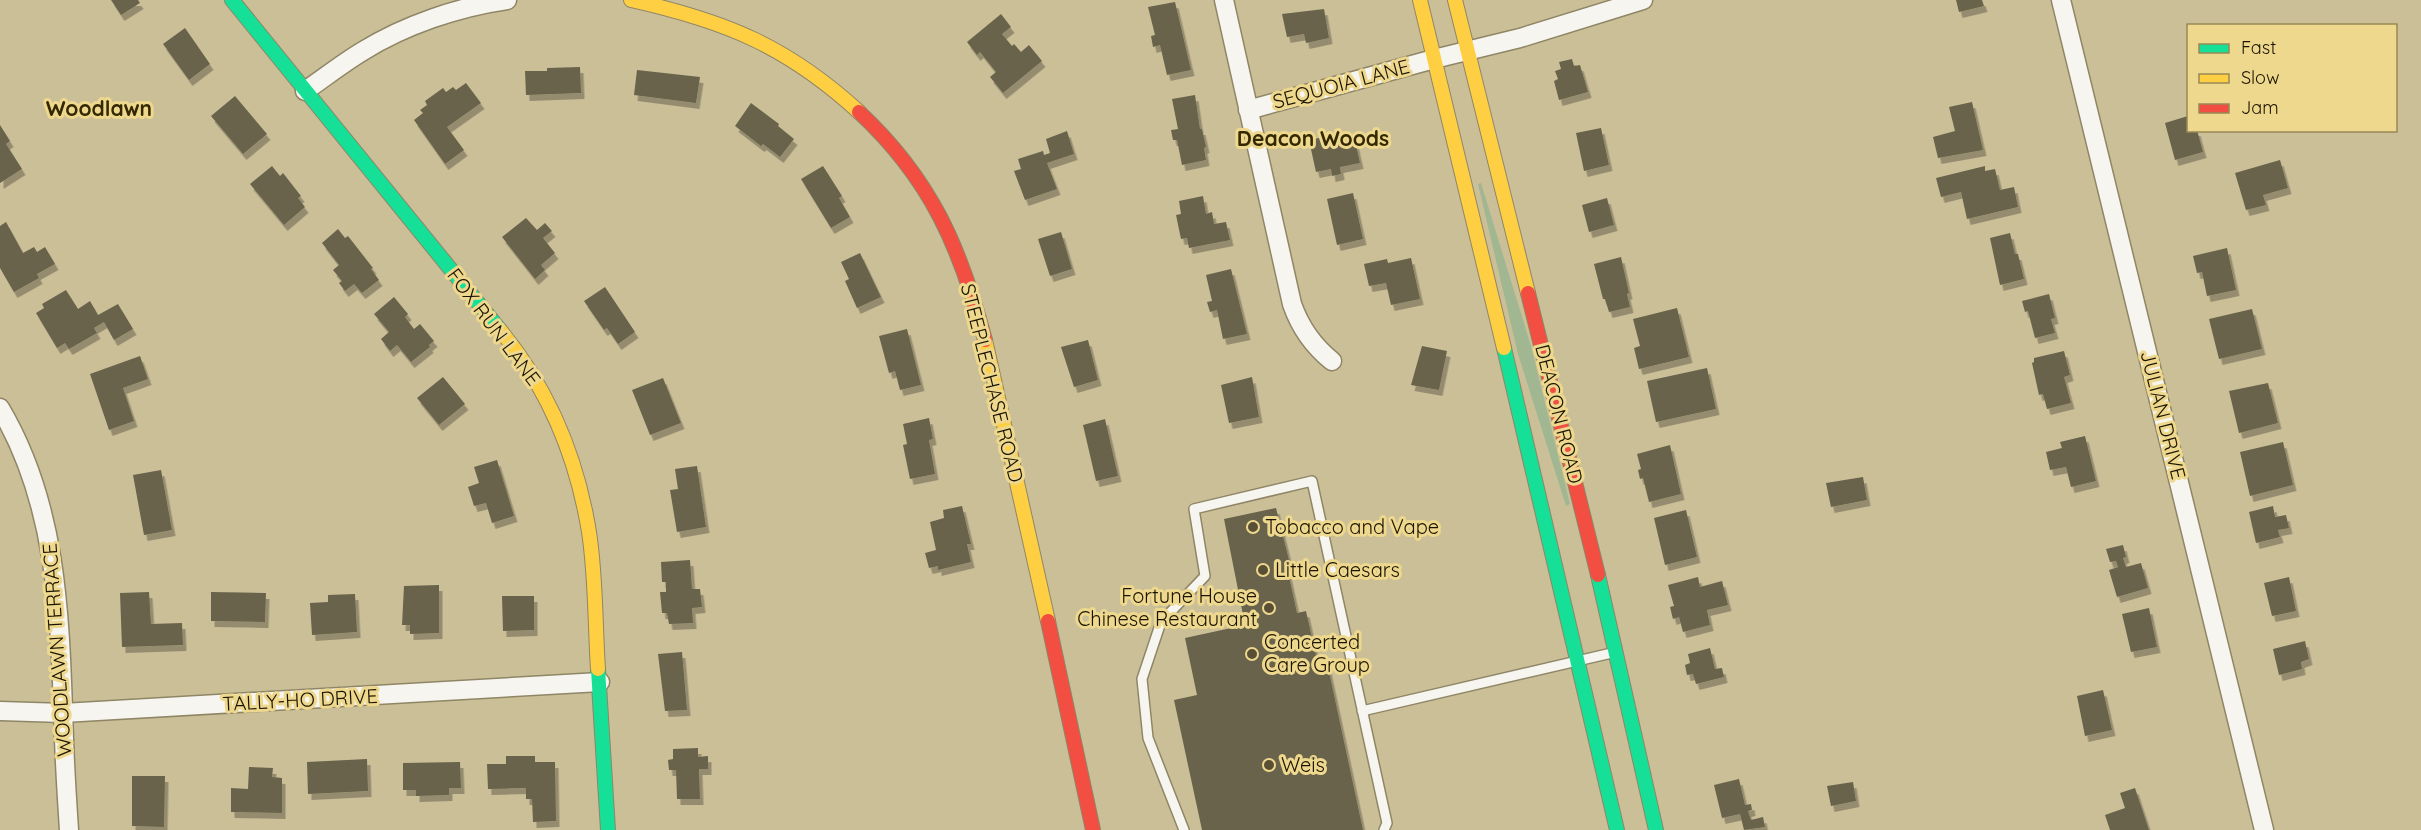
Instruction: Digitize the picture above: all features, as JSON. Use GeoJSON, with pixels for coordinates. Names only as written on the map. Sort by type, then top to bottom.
{"type":"FeatureCollection","features":[{"type":"Feature","properties":{"kind":"street","name":"FOX RUN LANE"},"geometry":{"type":"LineString","coordinates":[[232,0],[508,339],[532,372],[552,408],[569,447],[587,523],[600,682],[608,830]]}},
{"type":"Feature","properties":{"kind":"street"},"geometry":{"type":"LineString","coordinates":[[305,91],[362,51],[395,33],[476,6],[507,0]]}},
{"type":"Feature","properties":{"kind":"street","name":"STEEPLECHASE ROAD"},"geometry":{"type":"LineString","coordinates":[[631,0],[684,6],[786,54],[831,88],[872,126],[902,159],[926,193],[947,229],[977,309],[995,378],[1093,830]]}},
{"type":"Feature","properties":{"kind":"street"},"geometry":{"type":"LineString","coordinates":[[1224,0],[1292,304],[1298,320],[1310,339],[1332,361]]}},
{"type":"Feature","properties":{"kind":"street","name":"DEACON ROAD"},"geometry":{"type":"LineString","coordinates":[[1420,0],[1482,262],[1520,408],[1617,830]]}},
{"type":"Feature","properties":{"kind":"street","name":"DEACON ROAD"},"geometry":{"type":"LineString","coordinates":[[1455,0],[1617,652],[1656,830]]}},
{"type":"Feature","properties":{"kind":"street","name":"SEQUOIA LANE"},"geometry":{"type":"LineString","coordinates":[[1248,110],[1520,38],[1644,0]]}},
{"type":"Feature","properties":{"kind":"street","name":"JULIAN DRIVE"},"geometry":{"type":"LineString","coordinates":[[2061,0],[2264,830]]}},
{"type":"Feature","properties":{"kind":"street","name":"WOODLAWN TERRACE"},"geometry":{"type":"LineString","coordinates":[[0,408],[25,457],[40,498],[50,540],[55,575],[69,830]]}},
{"type":"Feature","properties":{"kind":"street","name":"TALLY-HO DRIVE"},"geometry":{"type":"LineString","coordinates":[[0,711],[63,713],[600,682]]}},
{"type":"Feature","properties":{"kind":"lane"},"geometry":{"type":"LineString","coordinates":[[1184,830],[1148,738],[1142,679],[1161,622],[1205,576],[1194,509],[1312,481],[1387,823],[1384,830]]}},
{"type":"Feature","properties":{"kind":"lane"},"geometry":{"type":"LineString","coordinates":[[1362,711],[1617,652]]}},
{"type":"Feature","properties":{"kind":"green space"},"geometry":{"type":"Polygon","coordinates":[[[1481,183],[1531,346],[1570,504],[1566,506],[1518,354],[1478,184],[1481,183]]]}},
{"type":"Feature","properties":{"kind":"building"},"geometry":{"type":"Polygon","coordinates":[[[111,0],[138,0],[140,3],[121,15],[111,0]]]}},
{"type":"Feature","properties":{"kind":"building"},"geometry":{"type":"Polygon","coordinates":[[[1956,0],[1982,0],[1984,6],[1959,12],[1956,0]]]}},
{"type":"Feature","properties":{"kind":"building"},"geometry":{"type":"Polygon","coordinates":[[[1175,2],[1191,70],[1167,75],[1160,45],[1153,47],[1151,36],[1155,35],[1148,7],[1175,2]]]}},
{"type":"Feature","properties":{"kind":"building"},"geometry":{"type":"Polygon","coordinates":[[[1324,9],[1329,38],[1306,43],[1304,34],[1287,37],[1282,14],[1324,9]]]}},
{"type":"Feature","properties":{"kind":"building"},"geometry":{"type":"Polygon","coordinates":[[[1001,14],[1011,27],[1002,34],[1012,46],[1014,44],[1021,52],[1029,45],[1042,61],[1003,93],[990,77],[996,72],[980,52],[977,55],[967,42],[1001,14]]]}},
{"type":"Feature","properties":{"kind":"building"},"geometry":{"type":"Polygon","coordinates":[[[185,28],[210,64],[189,80],[163,44],[185,28]]]}},
{"type":"Feature","properties":{"kind":"building"},"geometry":{"type":"Polygon","coordinates":[[[1572,59],[1574,66],[1580,65],[1588,92],[1559,100],[1554,81],[1558,79],[1555,71],[1561,69],[1559,62],[1572,59]]]}},
{"type":"Feature","properties":{"kind":"building"},"geometry":{"type":"Polygon","coordinates":[[[580,67],[581,93],[526,95],[525,71],[580,67]]]}},
{"type":"Feature","properties":{"kind":"building"},"geometry":{"type":"Polygon","coordinates":[[[637,70],[700,77],[696,103],[634,95],[637,70]]]}},
{"type":"Feature","properties":{"kind":"building"},"geometry":{"type":"Polygon","coordinates":[[[466,83],[481,103],[447,127],[464,150],[445,164],[414,120],[423,113],[420,110],[427,105],[425,101],[443,88],[446,92],[453,87],[456,90],[466,83]]]}},
{"type":"Feature","properties":{"kind":"building"},"geometry":{"type":"Polygon","coordinates":[[[1195,95],[1200,129],[1202,129],[1206,147],[1204,148],[1206,160],[1182,165],[1177,140],[1173,140],[1171,130],[1178,129],[1172,99],[1195,95]]]}},
{"type":"Feature","properties":{"kind":"building"},"geometry":{"type":"Polygon","coordinates":[[[235,96],[267,134],[243,154],[211,116],[235,96]]]}},
{"type":"Feature","properties":{"kind":"building"},"geometry":{"type":"Polygon","coordinates":[[[1972,102],[1983,150],[1938,158],[1933,137],[1955,131],[1949,107],[1972,102]]]}},
{"type":"Feature","properties":{"kind":"building"},"geometry":{"type":"Polygon","coordinates":[[[751,103],[779,124],[778,126],[794,139],[780,157],[735,126],[751,103]]]}},
{"type":"Feature","properties":{"kind":"building"},"geometry":{"type":"Polygon","coordinates":[[[2187,116],[2187,132],[2198,132],[2203,152],[2175,160],[2165,123],[2187,116]]]}},
{"type":"Feature","properties":{"kind":"building"},"geometry":{"type":"Polygon","coordinates":[[[0,125],[10,141],[6,144],[22,169],[0,183],[0,125]]]}},
{"type":"Feature","properties":{"kind":"building"},"geometry":{"type":"Polygon","coordinates":[[[1601,128],[1609,165],[1584,171],[1576,133],[1601,128]]]}},
{"type":"Feature","properties":{"kind":"building"},"geometry":{"type":"Polygon","coordinates":[[[1067,131],[1074,154],[1047,163],[1057,189],[1025,200],[1014,171],[1021,169],[1018,159],[1043,151],[1044,155],[1050,153],[1046,139],[1067,131]]]}},
{"type":"Feature","properties":{"kind":"building"},"geometry":{"type":"Polygon","coordinates":[[[1334,135],[1335,140],[1354,136],[1360,163],[1340,167],[1341,174],[1332,176],[1331,169],[1316,172],[1309,140],[1334,135]]]}},
{"type":"Feature","properties":{"kind":"building"},"geometry":{"type":"Polygon","coordinates":[[[2280,160],[2288,188],[2263,195],[2266,205],[2246,210],[2235,173],[2280,160]]]}},
{"type":"Feature","properties":{"kind":"building"},"geometry":{"type":"Polygon","coordinates":[[[272,166],[280,176],[283,173],[301,196],[298,198],[305,207],[284,225],[250,184],[272,166]]]}},
{"type":"Feature","properties":{"kind":"building"},"geometry":{"type":"Polygon","coordinates":[[[823,166],[842,196],[839,198],[850,217],[831,228],[801,179],[823,166]]]}},
{"type":"Feature","properties":{"kind":"building"},"geometry":{"type":"Polygon","coordinates":[[[1985,166],[1985,171],[1995,169],[2000,190],[2014,187],[2018,207],[1967,219],[1961,192],[1941,197],[1936,178],[1985,166]]]}},
{"type":"Feature","properties":{"kind":"building"},"geometry":{"type":"Polygon","coordinates":[[[1353,193],[1363,239],[1337,245],[1327,199],[1353,193]]]}},
{"type":"Feature","properties":{"kind":"building"},"geometry":{"type":"Polygon","coordinates":[[[1203,196],[1206,214],[1212,212],[1214,224],[1226,222],[1230,240],[1189,248],[1187,238],[1181,239],[1176,215],[1181,214],[1179,201],[1203,196]]]}},
{"type":"Feature","properties":{"kind":"building"},"geometry":{"type":"Polygon","coordinates":[[[1607,198],[1614,225],[1589,232],[1582,205],[1607,198]]]}},
{"type":"Feature","properties":{"kind":"building"},"geometry":{"type":"Polygon","coordinates":[[[526,218],[537,230],[545,223],[552,231],[543,238],[555,253],[541,265],[545,270],[535,279],[502,237],[526,218]]]}},
{"type":"Feature","properties":{"kind":"building"},"geometry":{"type":"Polygon","coordinates":[[[6,222],[23,253],[34,247],[37,252],[45,247],[55,264],[37,274],[39,278],[14,292],[0,268],[0,226],[6,222]]]}},
{"type":"Feature","properties":{"kind":"building"},"geometry":{"type":"Polygon","coordinates":[[[338,229],[345,238],[348,236],[373,268],[371,269],[379,280],[362,293],[354,284],[345,291],[339,283],[342,281],[333,270],[339,265],[322,243],[338,229]]]}},
{"type":"Feature","properties":{"kind":"building"},"geometry":{"type":"Polygon","coordinates":[[[1061,232],[1072,269],[1050,276],[1038,239],[1061,232]]]}},
{"type":"Feature","properties":{"kind":"building"},"geometry":{"type":"Polygon","coordinates":[[[2010,233],[2024,279],[2000,285],[1990,238],[2010,233]]]}},
{"type":"Feature","properties":{"kind":"building"},"geometry":{"type":"Polygon","coordinates":[[[2227,248],[2236,290],[2207,296],[2202,272],[2197,273],[2193,256],[2227,248]]]}},
{"type":"Feature","properties":{"kind":"building"},"geometry":{"type":"Polygon","coordinates":[[[860,253],[881,297],[857,308],[845,281],[849,279],[841,262],[860,253]]]}},
{"type":"Feature","properties":{"kind":"building"},"geometry":{"type":"Polygon","coordinates":[[[1621,257],[1630,307],[1609,312],[1605,299],[1603,299],[1594,264],[1621,257]]]}},
{"type":"Feature","properties":{"kind":"building"},"geometry":{"type":"Polygon","coordinates":[[[1411,258],[1420,299],[1391,305],[1386,283],[1369,286],[1364,264],[1387,259],[1388,263],[1411,258]]]}},
{"type":"Feature","properties":{"kind":"building"},"geometry":{"type":"Polygon","coordinates":[[[1231,269],[1247,334],[1223,339],[1217,310],[1210,312],[1207,302],[1212,301],[1206,275],[1231,269]]]}},
{"type":"Feature","properties":{"kind":"building"},"geometry":{"type":"Polygon","coordinates":[[[605,287],[635,332],[618,344],[607,328],[604,330],[584,301],[605,287]]]}},
{"type":"Feature","properties":{"kind":"building"},"geometry":{"type":"Polygon","coordinates":[[[66,290],[78,309],[90,301],[98,315],[118,304],[133,329],[114,340],[104,322],[94,328],[97,333],[69,349],[65,343],[57,348],[36,313],[44,308],[42,304],[66,290]]]}},
{"type":"Feature","properties":{"kind":"building"},"geometry":{"type":"Polygon","coordinates":[[[2049,294],[2055,318],[2051,319],[2055,333],[2035,338],[2028,311],[2025,312],[2022,301],[2049,294]]]}},
{"type":"Feature","properties":{"kind":"building"},"geometry":{"type":"Polygon","coordinates":[[[394,297],[408,314],[405,317],[414,329],[420,324],[434,341],[411,362],[397,345],[390,351],[381,339],[389,332],[374,314],[394,297]]]}},
{"type":"Feature","properties":{"kind":"building"},"geometry":{"type":"Polygon","coordinates":[[[1677,308],[1689,357],[1639,369],[1634,348],[1640,346],[1633,319],[1677,308]]]}},
{"type":"Feature","properties":{"kind":"building"},"geometry":{"type":"Polygon","coordinates":[[[2252,309],[2262,349],[2219,359],[2209,319],[2252,309]]]}},
{"type":"Feature","properties":{"kind":"building"},"geometry":{"type":"Polygon","coordinates":[[[907,329],[921,385],[900,390],[895,371],[889,373],[879,336],[907,329]]]}},
{"type":"Feature","properties":{"kind":"building"},"geometry":{"type":"Polygon","coordinates":[[[1088,340],[1098,380],[1074,387],[1061,347],[1088,340]]]}},
{"type":"Feature","properties":{"kind":"building"},"geometry":{"type":"Polygon","coordinates":[[[1422,346],[1447,351],[1439,390],[1411,385],[1422,346]]]}},
{"type":"Feature","properties":{"kind":"building"},"geometry":{"type":"Polygon","coordinates":[[[2064,351],[2070,375],[2064,377],[2071,403],[2047,409],[2043,394],[2039,395],[2032,363],[2034,358],[2064,351]]]}},
{"type":"Feature","properties":{"kind":"building"},"geometry":{"type":"Polygon","coordinates":[[[140,356],[148,379],[123,388],[134,421],[109,430],[90,374],[140,356]]]}},
{"type":"Feature","properties":{"kind":"building"},"geometry":{"type":"Polygon","coordinates":[[[1707,368],[1716,409],[1656,422],[1647,381],[1707,368]]]}},
{"type":"Feature","properties":{"kind":"building"},"geometry":{"type":"Polygon","coordinates":[[[443,377],[465,404],[439,425],[417,398],[443,377]]]}},
{"type":"Feature","properties":{"kind":"building"},"geometry":{"type":"Polygon","coordinates":[[[1252,377],[1259,417],[1229,423],[1221,385],[1252,377]]]}},
{"type":"Feature","properties":{"kind":"building"},"geometry":{"type":"Polygon","coordinates":[[[663,378],[681,423],[650,435],[632,390],[663,378]]]}},
{"type":"Feature","properties":{"kind":"building"},"geometry":{"type":"Polygon","coordinates":[[[2268,383],[2278,423],[2239,433],[2229,391],[2268,383]]]}},
{"type":"Feature","properties":{"kind":"building"},"geometry":{"type":"Polygon","coordinates":[[[929,418],[933,439],[929,440],[935,474],[910,479],[903,445],[907,444],[903,424],[929,418]]]}},
{"type":"Feature","properties":{"kind":"building"},"geometry":{"type":"Polygon","coordinates":[[[1105,419],[1118,476],[1096,481],[1083,425],[1105,419]]]}},
{"type":"Feature","properties":{"kind":"building"},"geometry":{"type":"Polygon","coordinates":[[[2085,436],[2096,481],[2071,487],[2066,467],[2050,470],[2046,452],[2062,448],[2060,442],[2085,436]]]}},
{"type":"Feature","properties":{"kind":"building"},"geometry":{"type":"Polygon","coordinates":[[[2283,442],[2293,485],[2250,496],[2240,452],[2283,442]]]}},
{"type":"Feature","properties":{"kind":"building"},"geometry":{"type":"Polygon","coordinates":[[[1670,445],[1681,494],[1649,502],[1643,478],[1640,479],[1638,470],[1641,469],[1637,454],[1670,445]]]}},
{"type":"Feature","properties":{"kind":"building"},"geometry":{"type":"Polygon","coordinates":[[[497,460],[514,516],[492,523],[486,503],[474,506],[468,487],[479,483],[474,467],[497,460]]]}},
{"type":"Feature","properties":{"kind":"building"},"geometry":{"type":"Polygon","coordinates":[[[697,466],[706,527],[677,532],[670,490],[678,489],[675,469],[697,466]]]}},
{"type":"Feature","properties":{"kind":"building"},"geometry":{"type":"Polygon","coordinates":[[[161,470],[172,530],[144,535],[133,475],[161,470]]]}},
{"type":"Feature","properties":{"kind":"building"},"geometry":{"type":"Polygon","coordinates":[[[1863,477],[1867,500],[1831,507],[1826,483],[1863,477]]]}},
{"type":"Feature","properties":{"kind":"building"},"geometry":{"type":"Polygon","coordinates":[[[962,506],[971,544],[967,544],[971,562],[938,570],[938,566],[929,568],[925,553],[936,550],[930,522],[944,518],[943,510],[962,506]]]}},
{"type":"Feature","properties":{"kind":"building"},"geometry":{"type":"Polygon","coordinates":[[[2273,506],[2275,517],[2286,515],[2289,528],[2278,530],[2280,537],[2256,543],[2249,512],[2273,506]]]}},
{"type":"Feature","properties":{"kind":"building","name":"Weis"},"geometry":{"type":"Polygon","coordinates":[[[1276,508],[1292,572],[1288,572],[1297,613],[1306,611],[1319,669],[1328,667],[1363,830],[1202,830],[1174,700],[1197,695],[1185,638],[1245,625],[1224,519],[1276,508]]]}},
{"type":"Feature","properties":{"kind":"building"},"geometry":{"type":"Polygon","coordinates":[[[1686,510],[1697,557],[1665,565],[1654,518],[1686,510]]]}},
{"type":"Feature","properties":{"kind":"building"},"geometry":{"type":"Polygon","coordinates":[[[2123,545],[2126,567],[2141,563],[2148,588],[2117,597],[2109,570],[2118,567],[2116,561],[2110,562],[2106,549],[2123,545]]]}},
{"type":"Feature","properties":{"kind":"building"},"geometry":{"type":"Polygon","coordinates":[[[690,560],[692,589],[700,589],[702,607],[692,608],[693,623],[669,624],[667,613],[662,613],[660,592],[666,592],[666,582],[662,582],[661,562],[690,560]]]}},
{"type":"Feature","properties":{"kind":"building"},"geometry":{"type":"Polygon","coordinates":[[[1698,577],[1700,587],[1722,581],[1728,605],[1707,610],[1710,625],[1683,632],[1679,617],[1673,619],[1670,607],[1674,606],[1668,585],[1698,577]]]}},
{"type":"Feature","properties":{"kind":"building"},"geometry":{"type":"Polygon","coordinates":[[[2289,577],[2296,611],[2272,616],[2264,583],[2289,577]]]}},
{"type":"Feature","properties":{"kind":"building"},"geometry":{"type":"Polygon","coordinates":[[[439,585],[439,633],[410,634],[410,625],[402,625],[404,586],[439,585]]]}},
{"type":"Feature","properties":{"kind":"building"},"geometry":{"type":"Polygon","coordinates":[[[149,592],[151,624],[182,623],[183,645],[122,647],[120,593],[149,592]]]}},
{"type":"Feature","properties":{"kind":"building"},"geometry":{"type":"Polygon","coordinates":[[[211,592],[266,593],[265,622],[211,621],[211,592]]]}},
{"type":"Feature","properties":{"kind":"building"},"geometry":{"type":"Polygon","coordinates":[[[355,594],[357,632],[312,635],[310,603],[328,602],[328,595],[355,594]]]}},
{"type":"Feature","properties":{"kind":"building"},"geometry":{"type":"Polygon","coordinates":[[[502,596],[534,596],[534,630],[503,631],[502,596]]]}},
{"type":"Feature","properties":{"kind":"building"},"geometry":{"type":"Polygon","coordinates":[[[2149,608],[2157,647],[2131,652],[2122,614],[2149,608]]]}},
{"type":"Feature","properties":{"kind":"building"},"geometry":{"type":"Polygon","coordinates":[[[2305,641],[2309,659],[2301,662],[2302,669],[2279,675],[2273,649],[2305,641]]]}},
{"type":"Feature","properties":{"kind":"building"},"geometry":{"type":"Polygon","coordinates":[[[1710,648],[1715,669],[1722,668],[1724,677],[1696,684],[1693,674],[1687,675],[1685,665],[1690,663],[1688,654],[1710,648]]]}},
{"type":"Feature","properties":{"kind":"building"},"geometry":{"type":"Polygon","coordinates":[[[682,652],[687,710],[665,711],[658,654],[682,652]]]}},
{"type":"Feature","properties":{"kind":"building"},"geometry":{"type":"Polygon","coordinates":[[[2103,690],[2112,730],[2085,736],[2077,696],[2103,690]]]}},
{"type":"Feature","properties":{"kind":"building"},"geometry":{"type":"Polygon","coordinates":[[[698,748],[698,757],[708,756],[708,769],[699,769],[700,799],[677,799],[676,770],[669,770],[668,760],[673,759],[673,749],[698,748]]]}},
{"type":"Feature","properties":{"kind":"building"},"geometry":{"type":"Polygon","coordinates":[[[506,756],[535,756],[535,762],[555,762],[556,821],[533,822],[532,799],[526,799],[526,788],[488,789],[487,764],[506,764],[506,756]]]}},
{"type":"Feature","properties":{"kind":"building"},"geometry":{"type":"Polygon","coordinates":[[[367,759],[368,791],[308,794],[307,762],[367,759]]]}},
{"type":"Feature","properties":{"kind":"building"},"geometry":{"type":"Polygon","coordinates":[[[460,762],[461,788],[449,788],[449,795],[416,796],[416,790],[403,790],[403,763],[460,762]]]}},
{"type":"Feature","properties":{"kind":"building"},"geometry":{"type":"Polygon","coordinates":[[[249,767],[273,768],[272,777],[282,778],[282,813],[231,812],[231,788],[248,789],[249,767]]]}},
{"type":"Feature","properties":{"kind":"building"},"geometry":{"type":"Polygon","coordinates":[[[132,776],[165,776],[164,827],[132,826],[132,776]]]}},
{"type":"Feature","properties":{"kind":"building"},"geometry":{"type":"Polygon","coordinates":[[[1739,779],[1745,805],[1751,804],[1752,810],[1748,811],[1751,820],[1763,817],[1765,827],[1744,830],[1740,814],[1722,818],[1714,785],[1739,779]]]}},
{"type":"Feature","properties":{"kind":"building"},"geometry":{"type":"Polygon","coordinates":[[[1853,782],[1856,801],[1831,806],[1827,786],[1853,782]]]}},
{"type":"Feature","properties":{"kind":"building"},"geometry":{"type":"Polygon","coordinates":[[[2135,788],[2149,830],[2110,830],[2105,815],[2125,808],[2120,793],[2135,788]]]}},
{"type":"Feature","properties":{"kind":"traffic: fast"},"geometry":{"type":"LineString","coordinates":[[232,0],[500,330]]}},
{"type":"Feature","properties":{"kind":"traffic: fast"},"geometry":{"type":"LineString","coordinates":[[1504,348],[1617,830]]}},
{"type":"Feature","properties":{"kind":"traffic: fast"},"geometry":{"type":"LineString","coordinates":[[1598,575],[1656,830]]}},
{"type":"Feature","properties":{"kind":"traffic: fast"},"geometry":{"type":"LineString","coordinates":[[598,669],[608,830]]}},
{"type":"Feature","properties":{"kind":"traffic: slow"},"geometry":{"type":"LineString","coordinates":[[631,0],[696,17],[753,39],[806,70],[859,112]]}},
{"type":"Feature","properties":{"kind":"traffic: slow"},"geometry":{"type":"LineString","coordinates":[[1420,0],[1504,348]]}},
{"type":"Feature","properties":{"kind":"traffic: slow"},"geometry":{"type":"LineString","coordinates":[[1455,0],[1528,293]]}},
{"type":"Feature","properties":{"kind":"traffic: slow"},"geometry":{"type":"LineString","coordinates":[[500,330],[517,352],[546,400],[577,477],[591,549],[598,669]]}},
{"type":"Feature","properties":{"kind":"traffic: slow"},"geometry":{"type":"LineString","coordinates":[[985,340],[1048,621]]}},
{"type":"Feature","properties":{"kind":"traffic: jam"},"geometry":{"type":"LineString","coordinates":[[859,112],[906,163],[940,216],[965,275],[985,340]]}},
{"type":"Feature","properties":{"kind":"traffic: jam"},"geometry":{"type":"LineString","coordinates":[[1528,293],[1598,575]]}},
{"type":"Feature","properties":{"kind":"traffic: jam"},"geometry":{"type":"LineString","coordinates":[[1048,621],[1093,830]]}},
{"type":"Feature","properties":{"kind":"place","name":"Tobacco and Vape"},"geometry":{"type":"Point","coordinates":[1253,527]}},
{"type":"Feature","properties":{"kind":"place","name":"Little Caesars"},"geometry":{"type":"Point","coordinates":[1263,570]}},
{"type":"Feature","properties":{"kind":"place","name":"Fortune House Chinese Restaurant"},"geometry":{"type":"Point","coordinates":[1269,608]}},
{"type":"Feature","properties":{"kind":"place","name":"Concerted Care Group"},"geometry":{"type":"Point","coordinates":[1252,654]}},
{"type":"Feature","properties":{"kind":"place","name":"Weis"},"geometry":{"type":"Point","coordinates":[1269,765]}},
{"type":"Feature","properties":{"kind":"district","name":"Woodlawn"},"geometry":{"type":"Point","coordinates":[99,109]}},
{"type":"Feature","properties":{"kind":"district","name":"Deacon Woods"},"geometry":{"type":"Point","coordinates":[1313,139]}}]}
